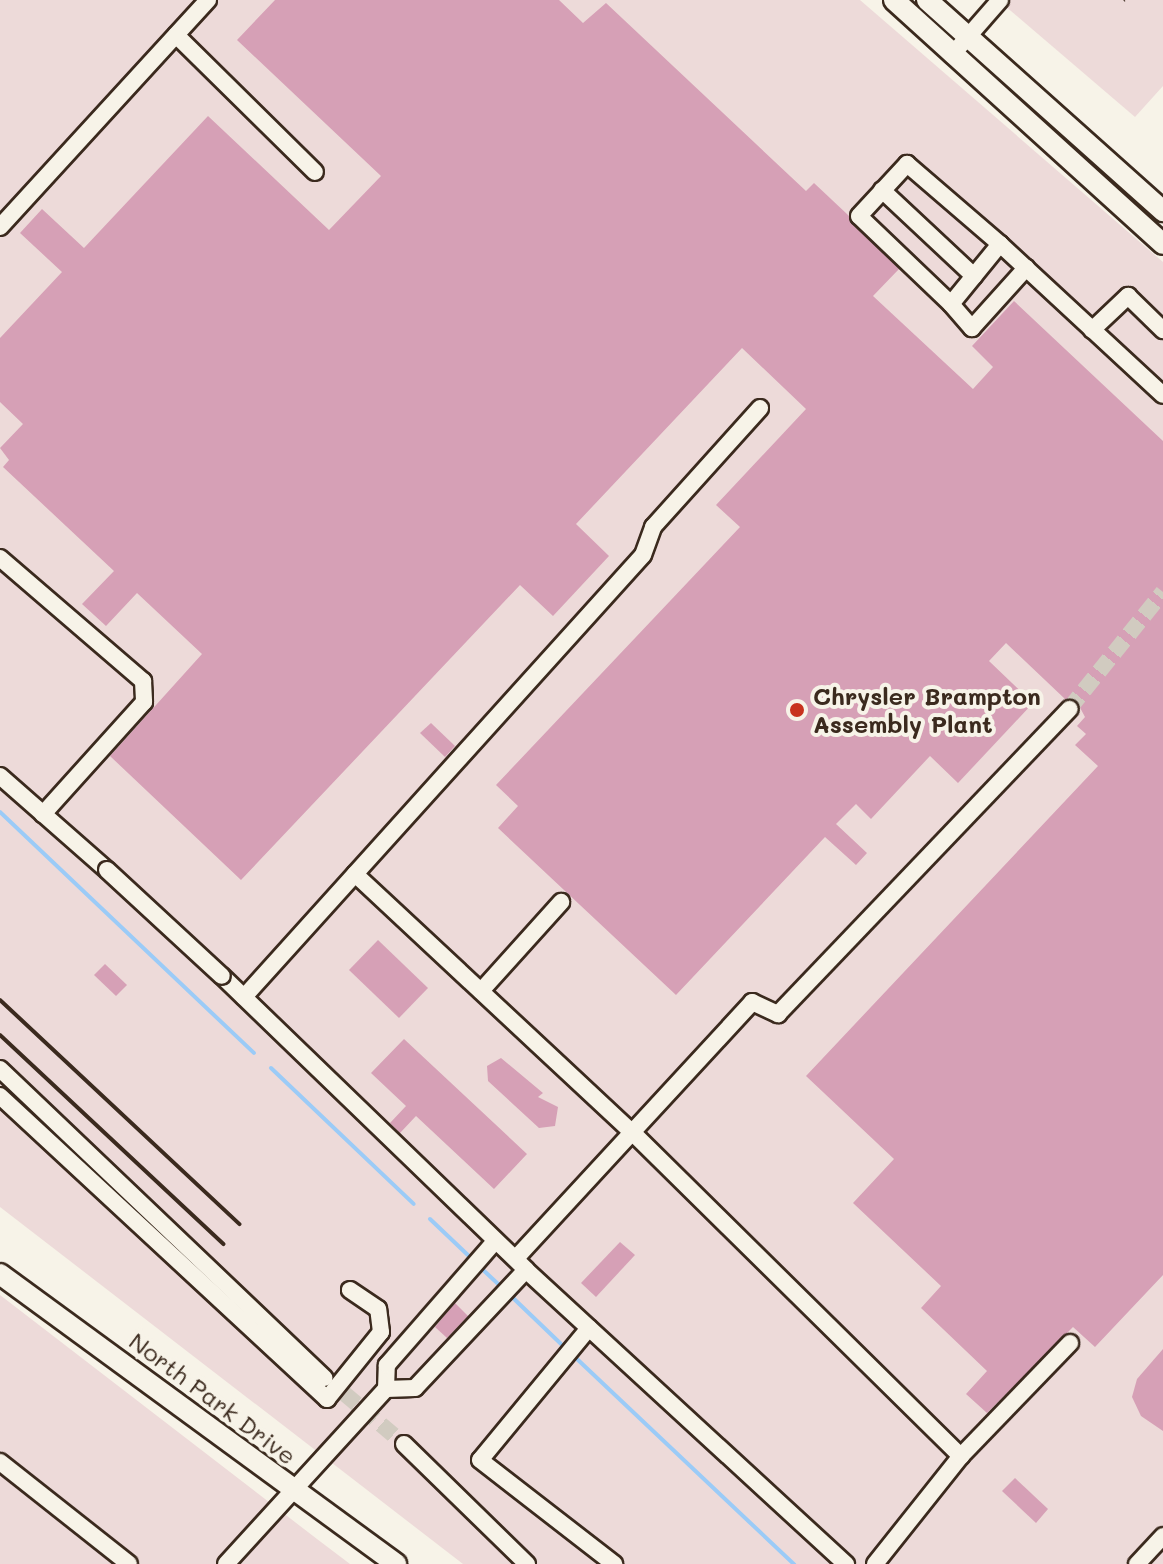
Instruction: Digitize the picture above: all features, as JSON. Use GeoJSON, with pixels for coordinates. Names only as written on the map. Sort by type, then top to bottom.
{"type":"FeatureCollection","features":[{"type":"Feature","properties":{"kind":"main road"},"geometry":{"type":"LineString","coordinates":[[894,0],[1163,244]]}},
{"type":"Feature","properties":{"kind":"main road"},"geometry":{"type":"LineString","coordinates":[[927,0],[1163,211]]}},
{"type":"Feature","properties":{"kind":"main road","name":"North Park Drive"},"geometry":{"type":"LineString","coordinates":[[0,1274],[396,1564]]}},
{"type":"Feature","properties":{"kind":"street"},"geometry":{"type":"LineString","coordinates":[[0,227],[208,0]]}},
{"type":"Feature","properties":{"kind":"street"},"geometry":{"type":"LineString","coordinates":[[952,55],[1000,0]]}},
{"type":"Feature","properties":{"kind":"street"},"geometry":{"type":"LineString","coordinates":[[176,35],[315,172]]}},
{"type":"Feature","properties":{"kind":"street"},"geometry":{"type":"LineString","coordinates":[[1026,268],[972,328],[859,216],[907,164],[1000,244],[1026,268],[1092,330],[1163,395]]}},
{"type":"Feature","properties":{"kind":"street"},"geometry":{"type":"LineString","coordinates":[[882,190],[974,276]]}},
{"type":"Feature","properties":{"kind":"street"},"geometry":{"type":"LineString","coordinates":[[951,304],[1000,244]]}},
{"type":"Feature","properties":{"kind":"street"},"geometry":{"type":"LineString","coordinates":[[1092,330],[1128,296],[1163,330]]}},
{"type":"Feature","properties":{"kind":"street"},"geometry":{"type":"LineString","coordinates":[[244,997],[643,555],[653,527],[760,408]]}},
{"type":"Feature","properties":{"kind":"street"},"geometry":{"type":"LineString","coordinates":[[0,558],[143,681],[144,702],[43,814]]}},
{"type":"Feature","properties":{"kind":"street"},"geometry":{"type":"LineString","coordinates":[[386,1389],[415,1388],[632,1132],[752,1002],[778,1014],[1069,709]]}},
{"type":"Feature","properties":{"kind":"street"},"geometry":{"type":"LineString","coordinates":[[0,776],[222,976],[495,1241],[846,1564]]}},
{"type":"Feature","properties":{"kind":"street"},"geometry":{"type":"LineString","coordinates":[[355,874],[632,1132],[961,1456]]}},
{"type":"Feature","properties":{"kind":"street"},"geometry":{"type":"LineString","coordinates":[[481,991],[561,902]]}},
{"type":"Feature","properties":{"kind":"street"},"geometry":{"type":"LineString","coordinates":[[0,1069],[325,1378]]}},
{"type":"Feature","properties":{"kind":"street"},"geometry":{"type":"LineString","coordinates":[[0,1096],[327,1399],[381,1332],[378,1309],[350,1290]]}},
{"type":"Feature","properties":{"kind":"street"},"geometry":{"type":"LineString","coordinates":[[226,1564],[386,1389],[387,1365],[495,1241]]}},
{"type":"Feature","properties":{"kind":"street"},"geometry":{"type":"LineString","coordinates":[[589,1328],[480,1460],[614,1564]]}},
{"type":"Feature","properties":{"kind":"street"},"geometry":{"type":"LineString","coordinates":[[875,1564],[961,1456],[1070,1343]]}},
{"type":"Feature","properties":{"kind":"street"},"geometry":{"type":"LineString","coordinates":[[404,1444],[527,1564]]}},
{"type":"Feature","properties":{"kind":"street"},"geometry":{"type":"LineString","coordinates":[[0,1462],[129,1564]]}},
{"type":"Feature","properties":{"kind":"street"},"geometry":{"type":"LineString","coordinates":[[1137,1564],[1163,1536]]}},
{"type":"Feature","properties":{"kind":"shaded area","name":"Chrysler Brampton Assembly Plant"},"geometry":{"type":"Polygon","coordinates":[[[0,0],[860,0],[1163,262],[1163,1564],[463,1564],[0,1207],[0,0]]]}},
{"type":"Feature","properties":{"kind":"shaded area"},"geometry":{"type":"Polygon","coordinates":[[[998,0],[1163,0],[1163,86],[1135,117],[998,0]]]}},
{"type":"Feature","properties":{"kind":"shaded area"},"geometry":{"type":"Polygon","coordinates":[[[0,1295],[317,1539],[350,1564],[0,1564],[0,1295]]]}},
{"type":"Feature","properties":{"kind":"building","name":"Chrysler Brampton Assembly Plant"},"geometry":{"type":"Polygon","coordinates":[[[275,0],[559,0],[583,23],[606,3],[806,191],[814,183],[848,215],[899,269],[873,296],[973,389],[993,367],[972,346],[1014,301],[1163,441],[1163,1275],[1095,1347],[1073,1327],[987,1413],[966,1394],[987,1371],[921,1308],[941,1286],[853,1203],[894,1159],[806,1076],[1098,766],[1075,745],[1086,734],[1077,726],[1085,717],[1077,702],[1065,699],[1006,643],[989,661],[1033,703],[958,783],[930,756],[871,819],[856,804],[836,824],[867,853],[856,865],[825,837],[676,995],[498,828],[518,806],[496,785],[740,527],[716,505],[806,409],[742,348],[576,524],[609,556],[553,616],[520,585],[241,880],[110,756],[202,654],[137,593],[106,626],[82,604],[114,571],[3,467],[9,460],[0,448],[23,424],[0,402],[0,338],[62,272],[20,233],[42,209],[84,248],[208,116],[329,230],[381,176],[237,40],[275,0]]]}},
{"type":"Feature","properties":{"kind":"building"},"geometry":{"type":"Polygon","coordinates":[[[431,723],[455,746],[445,757],[420,733],[431,723]]]}},
{"type":"Feature","properties":{"kind":"building"},"geometry":{"type":"Polygon","coordinates":[[[378,940],[428,988],[399,1018],[349,970],[378,940]]]}},
{"type":"Feature","properties":{"kind":"building"},"geometry":{"type":"Polygon","coordinates":[[[105,964],[127,985],[116,996],[94,975],[105,964]]]}},
{"type":"Feature","properties":{"kind":"building"},"geometry":{"type":"Polygon","coordinates":[[[404,1039],[527,1154],[494,1189],[416,1116],[400,1133],[390,1123],[406,1106],[371,1073],[404,1039]]]}},
{"type":"Feature","properties":{"kind":"building"},"geometry":{"type":"Polygon","coordinates":[[[501,1058],[543,1093],[538,1097],[558,1107],[555,1126],[539,1128],[488,1081],[487,1066],[501,1058]]]}},
{"type":"Feature","properties":{"kind":"building"},"geometry":{"type":"Polygon","coordinates":[[[620,1242],[635,1255],[596,1297],[581,1283],[620,1242]]]}},
{"type":"Feature","properties":{"kind":"building"},"geometry":{"type":"Polygon","coordinates":[[[455,1303],[468,1316],[447,1338],[435,1327],[455,1303]]]}},
{"type":"Feature","properties":{"kind":"building"},"geometry":{"type":"Polygon","coordinates":[[[1163,1349],[1163,1431],[1141,1416],[1132,1397],[1137,1379],[1163,1349]]]}},
{"type":"Feature","properties":{"kind":"building"},"geometry":{"type":"Polygon","coordinates":[[[1015,1478],[1048,1509],[1036,1523],[1002,1491],[1015,1478]]]}},
{"type":"Feature","properties":{"kind":"waterway"},"geometry":{"type":"LineString","coordinates":[[0,812],[254,1053]]}},
{"type":"Feature","properties":{"kind":"waterway"},"geometry":{"type":"LineString","coordinates":[[271,1068],[414,1204]]}},
{"type":"Feature","properties":{"kind":"waterway"},"geometry":{"type":"LineString","coordinates":[[430,1219],[471,1258]]}},
{"type":"Feature","properties":{"kind":"waterway"},"geometry":{"type":"LineString","coordinates":[[481,1268],[500,1286]]}},
{"type":"Feature","properties":{"kind":"waterway"},"geometry":{"type":"LineString","coordinates":[[511,1296],[561,1344]]}},
{"type":"Feature","properties":{"kind":"waterway"},"geometry":{"type":"LineString","coordinates":[[577,1359],[794,1564]]}},
{"type":"Feature","properties":{"kind":"tunnel"},"geometry":{"type":"LineString","coordinates":[[1069,709],[1163,592]]}},
{"type":"Feature","properties":{"kind":"tunnel"},"geometry":{"type":"LineString","coordinates":[[326,1378],[404,1444]]}},
{"type":"Feature","properties":{"kind":"railway"},"geometry":{"type":"LineString","coordinates":[[0,1000],[239,1224]]}},
{"type":"Feature","properties":{"kind":"railway"},"geometry":{"type":"LineString","coordinates":[[0,1035],[223,1244]]}},
{"type":"Feature","properties":{"kind":"place","name":"Chrysler Brampton Assembly Plant"},"geometry":{"type":"Point","coordinates":[797,710]}}]}
